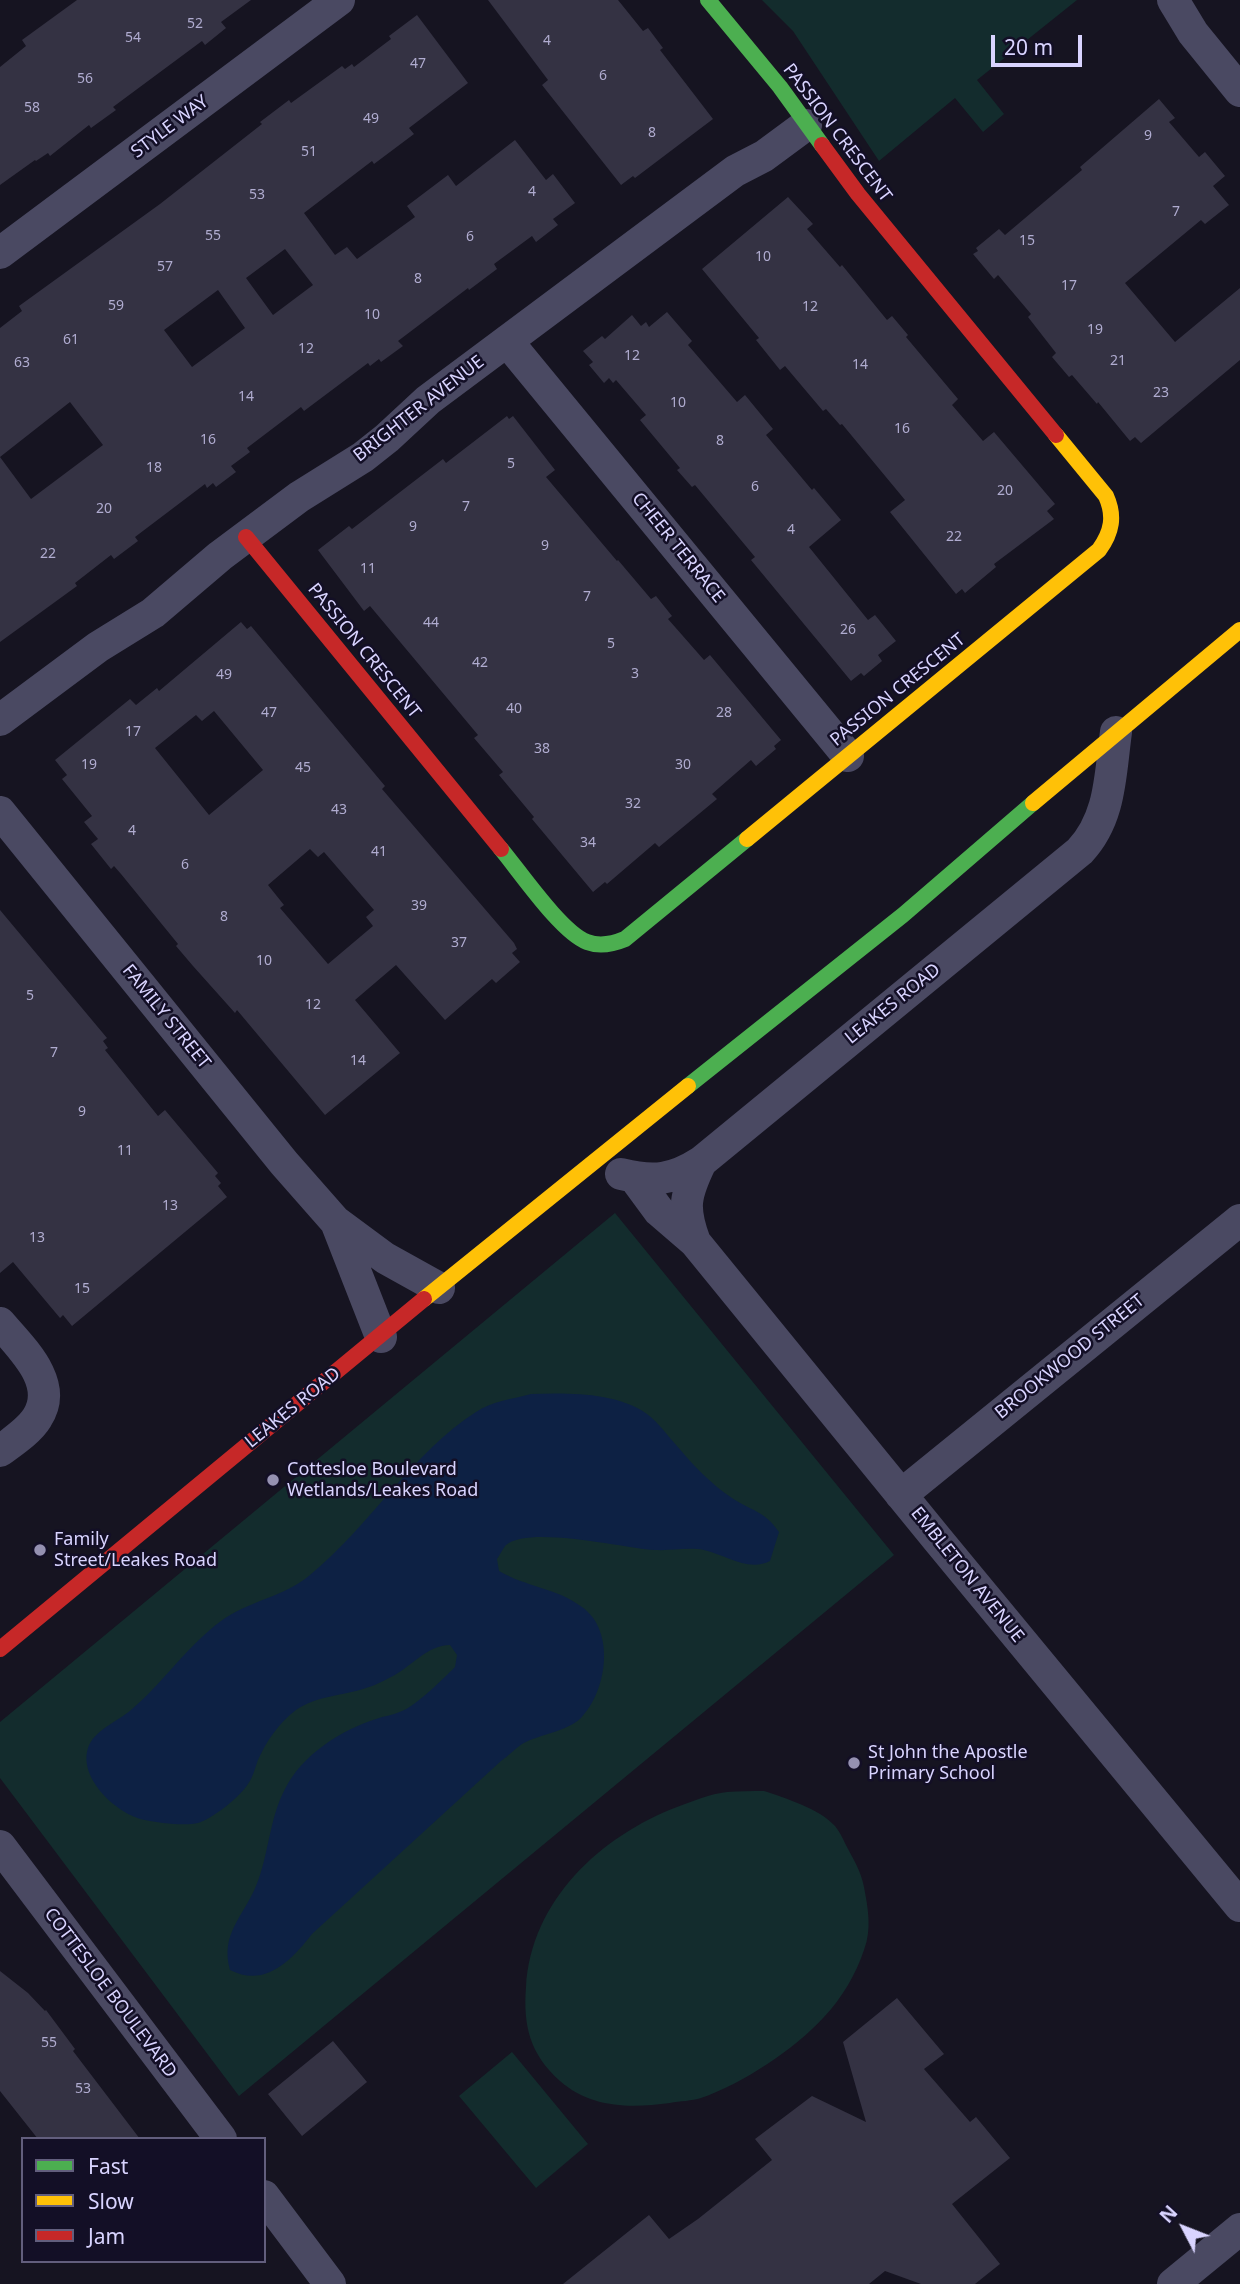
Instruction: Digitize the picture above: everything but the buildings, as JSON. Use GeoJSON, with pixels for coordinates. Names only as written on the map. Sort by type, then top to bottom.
{"type":"FeatureCollection","features":[{"type":"Feature","properties":{"kind":"street","name":"STYLE WAY"},"geometry":{"type":"LineString","coordinates":[[0,253],[340,0]]}},
{"type":"Feature","properties":{"kind":"street","name":"PASSION CRESCENT"},"geometry":{"type":"LineString","coordinates":[[246,537],[566,928],[579,940],[610,946],[625,939],[1099,550],[1110,535],[1114,518],[1110,503],[1101,490],[858,194],[780,88],[708,0]]}},
{"type":"Feature","properties":{"kind":"street"},"geometry":{"type":"LineString","coordinates":[[1173,0],[1192,33],[1240,91]]}},
{"type":"Feature","properties":{"kind":"street","name":"BRIGHTER AVENUE"},"geometry":{"type":"LineString","coordinates":[[0,720],[98,647],[153,613],[299,497],[363,457],[428,400],[735,172],[764,156],[806,125]]}},
{"type":"Feature","properties":{"kind":"street","name":"CHEER TERRACE"},"geometry":{"type":"LineString","coordinates":[[507,341],[848,756]]}},
{"type":"Feature","properties":{"kind":"street","name":"LEAKES ROAD"},"geometry":{"type":"LineString","coordinates":[[0,1649],[586,1167],[903,915],[1116,732],[1240,630]]}},
{"type":"Feature","properties":{"kind":"street","name":"LEAKES ROAD"},"geometry":{"type":"LineString","coordinates":[[586,1167],[634,1177],[664,1179],[685,1172],[701,1162],[1080,851],[1093,837],[1102,820],[1116,732]]}},
{"type":"Feature","properties":{"kind":"street","name":"FAMILY STREET"},"geometry":{"type":"LineString","coordinates":[[0,812],[284,1163],[335,1220],[386,1258],[439,1288]]}},
{"type":"Feature","properties":{"kind":"street","name":"EMBLETON AVENUE"},"geometry":{"type":"LineString","coordinates":[[695,1242],[687,1221],[688,1194],[701,1162]]}},
{"type":"Feature","properties":{"kind":"street","name":"EMBLETON AVENUE"},"geometry":{"type":"LineString","coordinates":[[634,1177],[659,1211],[695,1242],[1240,1906]]}},
{"type":"Feature","properties":{"kind":"street","name":"FAMILY STREET"},"geometry":{"type":"LineString","coordinates":[[335,1220],[381,1337]]}},
{"type":"Feature","properties":{"kind":"street","name":"BROOKWOOD STREET"},"geometry":{"type":"LineString","coordinates":[[901,1495],[1240,1220]]}},
{"type":"Feature","properties":{"kind":"street"},"geometry":{"type":"LineString","coordinates":[[0,1323],[35,1366],[44,1392],[43,1404],[37,1418],[0,1451]]}},
{"type":"Feature","properties":{"kind":"street","name":"COTTESLOE BOULEVARD"},"geometry":{"type":"LineString","coordinates":[[0,1846],[219,2137]]}},
{"type":"Feature","properties":{"kind":"street"},"geometry":{"type":"LineString","coordinates":[[266,2199],[330,2284]]}},
{"type":"Feature","properties":{"kind":"street"},"geometry":{"type":"LineString","coordinates":[[1173,2284],[1240,2229]]}},
{"type":"Feature","properties":{"kind":"green space"},"geometry":{"type":"Polygon","coordinates":[[[762,0],[1077,0],[977,80],[1004,114],[983,132],[955,98],[879,161],[793,31],[762,0]]]}},
{"type":"Feature","properties":{"kind":"green space"},"geometry":{"type":"Polygon","coordinates":[[[615,1213],[894,1555],[239,2096],[0,1778],[0,1722],[615,1213]]]}},
{"type":"Feature","properties":{"kind":"green space"},"geometry":{"type":"Polygon","coordinates":[[[764,1791],[802,1805],[829,1820],[840,1834],[863,1882],[868,1934],[857,1968],[842,1994],[812,2029],[783,2053],[750,2075],[701,2098],[656,2105],[627,2106],[599,2102],[572,2090],[550,2071],[535,2050],[526,2014],[526,1987],[531,1955],[541,1926],[556,1899],[575,1875],[597,1854],[649,1819],[714,1794],[764,1791]]]}},
{"type":"Feature","properties":{"kind":"green space"},"geometry":{"type":"Polygon","coordinates":[[[512,2052],[588,2144],[536,2188],[459,2096],[512,2052]]]}},
{"type":"Feature","properties":{"kind":"water"},"geometry":{"type":"Polygon","coordinates":[[[531,1394],[591,1395],[621,1401],[647,1414],[710,1481],[732,1498],[763,1515],[779,1532],[770,1561],[745,1564],[704,1550],[655,1550],[555,1537],[518,1539],[506,1545],[497,1559],[499,1571],[572,1601],[593,1618],[600,1631],[604,1661],[602,1677],[590,1706],[575,1723],[522,1744],[501,1761],[312,1934],[286,1962],[266,1974],[255,1976],[230,1970],[230,1936],[256,1886],[276,1812],[292,1777],[312,1755],[336,1737],[415,1703],[455,1667],[457,1655],[450,1645],[442,1646],[375,1685],[322,1699],[296,1710],[269,1739],[244,1789],[218,1812],[198,1823],[172,1824],[145,1820],[134,1817],[112,1803],[89,1772],[86,1760],[91,1742],[101,1731],[143,1699],[197,1642],[221,1621],[243,1608],[289,1589],[310,1575],[352,1535],[412,1468],[453,1428],[489,1405],[531,1394]]]}},
{"type":"Feature","properties":{"kind":"traffic: fast"},"geometry":{"type":"LineString","coordinates":[[708,0],[780,87],[822,145]]}},
{"type":"Feature","properties":{"kind":"traffic: fast"},"geometry":{"type":"LineString","coordinates":[[688,1086],[903,915],[1033,803]]}},
{"type":"Feature","properties":{"kind":"traffic: fast"},"geometry":{"type":"LineString","coordinates":[[501,849],[565,927],[587,942],[602,945],[625,939],[747,839]]}},
{"type":"Feature","properties":{"kind":"traffic: slow"},"geometry":{"type":"LineString","coordinates":[[747,839],[1099,550],[1111,524],[1109,503],[1056,435]]}},
{"type":"Feature","properties":{"kind":"traffic: slow"},"geometry":{"type":"LineString","coordinates":[[1033,803],[1240,630]]}},
{"type":"Feature","properties":{"kind":"traffic: slow"},"geometry":{"type":"LineString","coordinates":[[424,1299],[688,1086]]}},
{"type":"Feature","properties":{"kind":"traffic: jam"},"geometry":{"type":"LineString","coordinates":[[822,145],[858,194],[1056,435]]}},
{"type":"Feature","properties":{"kind":"traffic: jam"},"geometry":{"type":"LineString","coordinates":[[246,537],[501,849]]}},
{"type":"Feature","properties":{"kind":"traffic: jam"},"geometry":{"type":"LineString","coordinates":[[0,1649],[424,1299]]}},
{"type":"Feature","properties":{"kind":"place","name":"Cottesloe Boulevard Wetlands/Leakes Road"},"geometry":{"type":"Point","coordinates":[273,1480]}},
{"type":"Feature","properties":{"kind":"place","name":"Family Street/Leakes Road"},"geometry":{"type":"Point","coordinates":[40,1550]}},
{"type":"Feature","properties":{"kind":"place","name":"St John the Apostle Primary School"},"geometry":{"type":"Point","coordinates":[854,1763]}}]}
